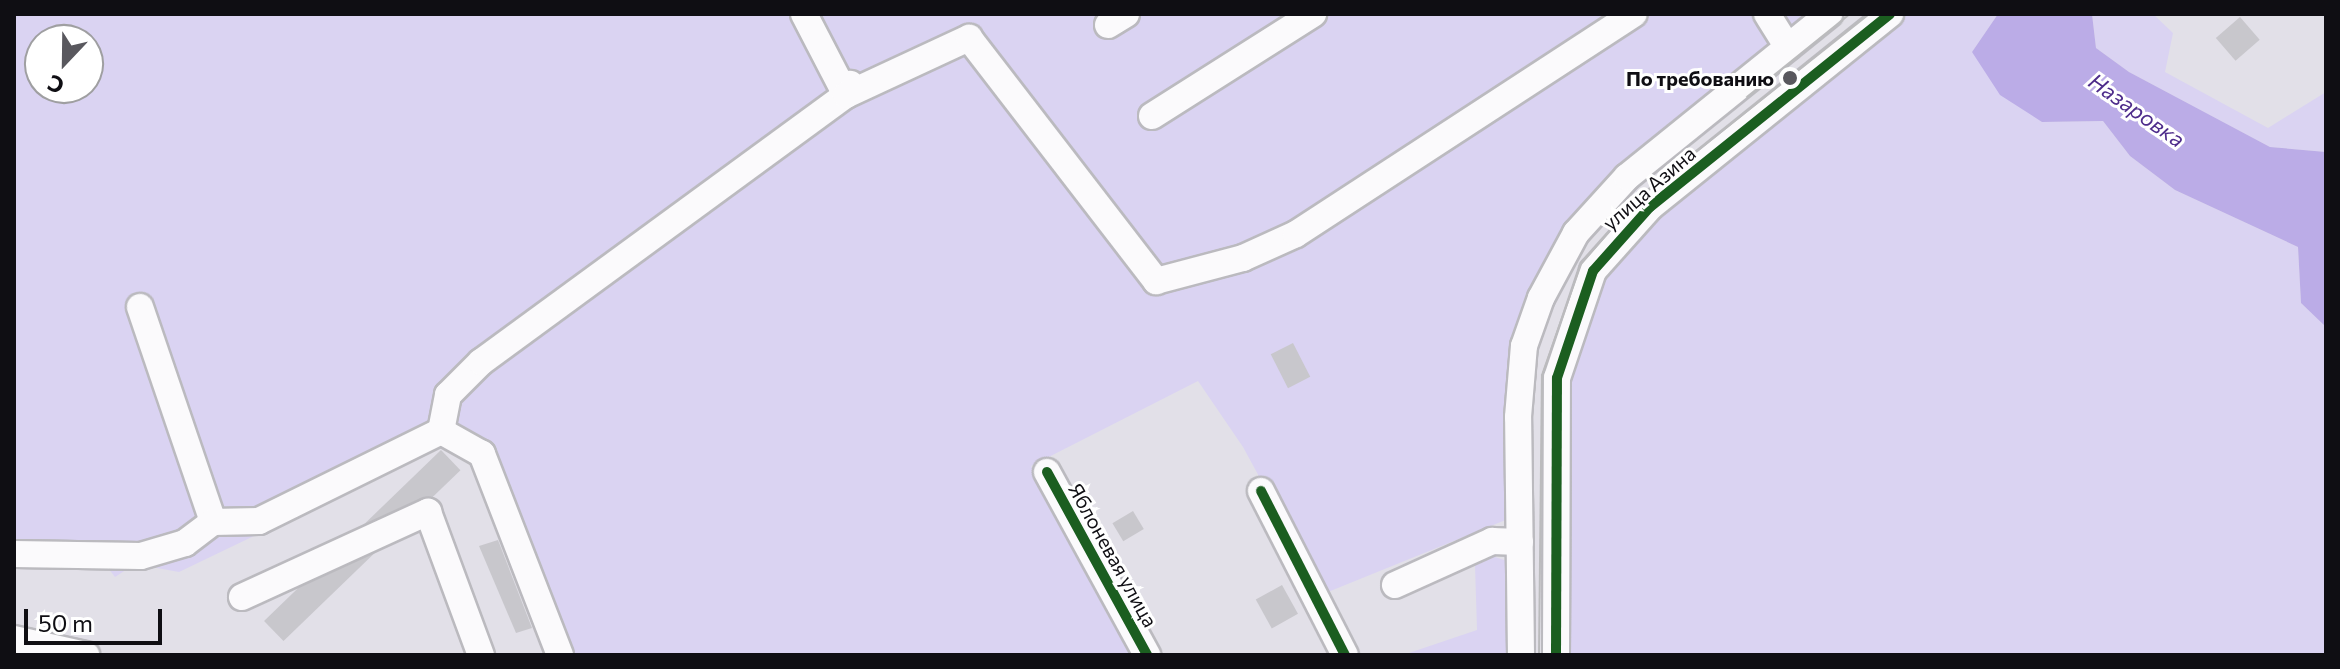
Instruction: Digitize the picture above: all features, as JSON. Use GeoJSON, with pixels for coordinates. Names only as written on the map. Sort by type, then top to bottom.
{"type":"FeatureCollection","features":[{"type":"Feature","properties":{"kind":"street"},"geometry":{"type":"LineString","coordinates":[[804,14],[848,90]]}},
{"type":"Feature","properties":{"kind":"street"},"geometry":{"type":"LineString","coordinates":[[1152,116],[1313,14]]}},
{"type":"Feature","properties":{"kind":"street"},"geometry":{"type":"LineString","coordinates":[[441,431],[448,395],[481,362],[848,90],[969,38],[1002,72],[1156,281],[1243,258],[1296,234],[1634,14]]}},
{"type":"Feature","properties":{"kind":"street"},"geometry":{"type":"LineString","coordinates":[[1767,14],[1788,47]]}},
{"type":"Feature","properties":{"kind":"street","name":"улица Азина"},"geometry":{"type":"LineString","coordinates":[[1521,655],[1524,346],[1562,253],[1627,177],[1829,14]]}},
{"type":"Feature","properties":{"kind":"street","name":"улица Азина"},"geometry":{"type":"LineString","coordinates":[[1556,655],[1556,392],[1560,356],[1593,271],[1650,207],[1890,14]]}},
{"type":"Feature","properties":{"kind":"street"},"geometry":{"type":"LineString","coordinates":[[140,307],[213,522]]}},
{"type":"Feature","properties":{"kind":"street"},"geometry":{"type":"LineString","coordinates":[[14,554],[141,556],[185,543],[213,522],[259,521],[441,431]]}},
{"type":"Feature","properties":{"kind":"street"},"geometry":{"type":"LineString","coordinates":[[441,431],[482,454],[560,655]]}},
{"type":"Feature","properties":{"kind":"street","name":"Яблоневая улица"},"geometry":{"type":"LineString","coordinates":[[1047,472],[1147,655]]}},
{"type":"Feature","properties":{"kind":"street"},"geometry":{"type":"LineString","coordinates":[[1261,491],[1345,655]]}},
{"type":"Feature","properties":{"kind":"street"},"geometry":{"type":"LineString","coordinates":[[242,597],[428,512],[481,655]]}},
{"type":"Feature","properties":{"kind":"street"},"geometry":{"type":"LineString","coordinates":[[1395,585],[1492,541],[1520,542]]}},
{"type":"Feature","properties":{"kind":"street"},"geometry":{"type":"LineString","coordinates":[[14,639],[86,655]]}},
{"type":"Feature","properties":{"kind":"shaded area"},"geometry":{"type":"Polygon","coordinates":[[[14,14],[1809,14],[1553,251],[1508,519],[1323,594],[1243,447],[1198,381],[1031,466],[1139,655],[547,655],[472,457],[448,443],[179,572],[135,564],[115,577],[101,559],[14,565],[14,14]]]}},
{"type":"Feature","properties":{"kind":"shaded area"},"geometry":{"type":"Polygon","coordinates":[[[1903,14],[1998,14],[1972,52],[2042,122],[2103,121],[2130,156],[2175,190],[2298,247],[2301,303],[2326,327],[2326,655],[1568,655],[1561,417],[1572,358],[1607,277],[1661,210],[1903,14]]]}},
{"type":"Feature","properties":{"kind":"shaded area"},"geometry":{"type":"Polygon","coordinates":[[[2092,14],[2153,14],[2173,33],[2165,72],[2268,128],[2326,92],[2326,152],[2270,147],[2129,72],[2096,48],[2092,14]]]}},
{"type":"Feature","properties":{"kind":"shaded area"},"geometry":{"type":"Polygon","coordinates":[[[1492,556],[1510,562],[1508,655],[1403,655],[1477,630],[1475,565],[1492,556]]]}},
{"type":"Feature","properties":{"kind":"water","name":"Назаровка"},"geometry":{"type":"Polygon","coordinates":[[[1998,14],[2092,14],[2096,48],[2129,72],[2270,147],[2326,152],[2326,327],[2301,303],[2298,247],[2175,190],[2130,156],[2103,121],[2042,122],[2000,95],[1972,52],[1998,14]]]}},
{"type":"Feature","properties":{"kind":"building"},"geometry":{"type":"Polygon","coordinates":[[[2240,17],[2260,40],[2236,61],[2216,38],[2240,17]]]}},
{"type":"Feature","properties":{"kind":"building"},"geometry":{"type":"Polygon","coordinates":[[[1293,343],[1310,377],[1288,388],[1271,354],[1293,343]]]}},
{"type":"Feature","properties":{"kind":"building"},"geometry":{"type":"Polygon","coordinates":[[[441,450],[460,470],[283,641],[264,621],[441,450]]]}},
{"type":"Feature","properties":{"kind":"building"},"geometry":{"type":"Polygon","coordinates":[[[1133,511],[1144,529],[1123,541],[1112,523],[1133,511]]]}},
{"type":"Feature","properties":{"kind":"building"},"geometry":{"type":"Polygon","coordinates":[[[498,540],[532,628],[516,633],[479,546],[498,540]]]}},
{"type":"Feature","properties":{"kind":"building"},"geometry":{"type":"Polygon","coordinates":[[[1282,585],[1298,614],[1272,628],[1256,600],[1282,585]]]}},
{"type":"Feature","properties":{"kind":"tram line"},"geometry":{"type":"LineString","coordinates":[[1747,97],[1850,14]]}},
{"type":"Feature","properties":{"kind":"tram line"},"geometry":{"type":"LineString","coordinates":[[1539,655],[1542,375],[1581,264],[1639,197],[1869,14]]}},
{"type":"Feature","properties":{"kind":"cycle path"},"geometry":{"type":"LineString","coordinates":[[1556,655],[1557,378],[1593,271],[1650,207],[1890,14]]}},
{"type":"Feature","properties":{"kind":"cycle path"},"geometry":{"type":"LineString","coordinates":[[1047,472],[1147,655]]}},
{"type":"Feature","properties":{"kind":"cycle path"},"geometry":{"type":"LineString","coordinates":[[1261,491],[1345,655]]}},
{"type":"Feature","properties":{"kind":"place","name":"По требованию"},"geometry":{"type":"Point","coordinates":[1790,78]}}]}
